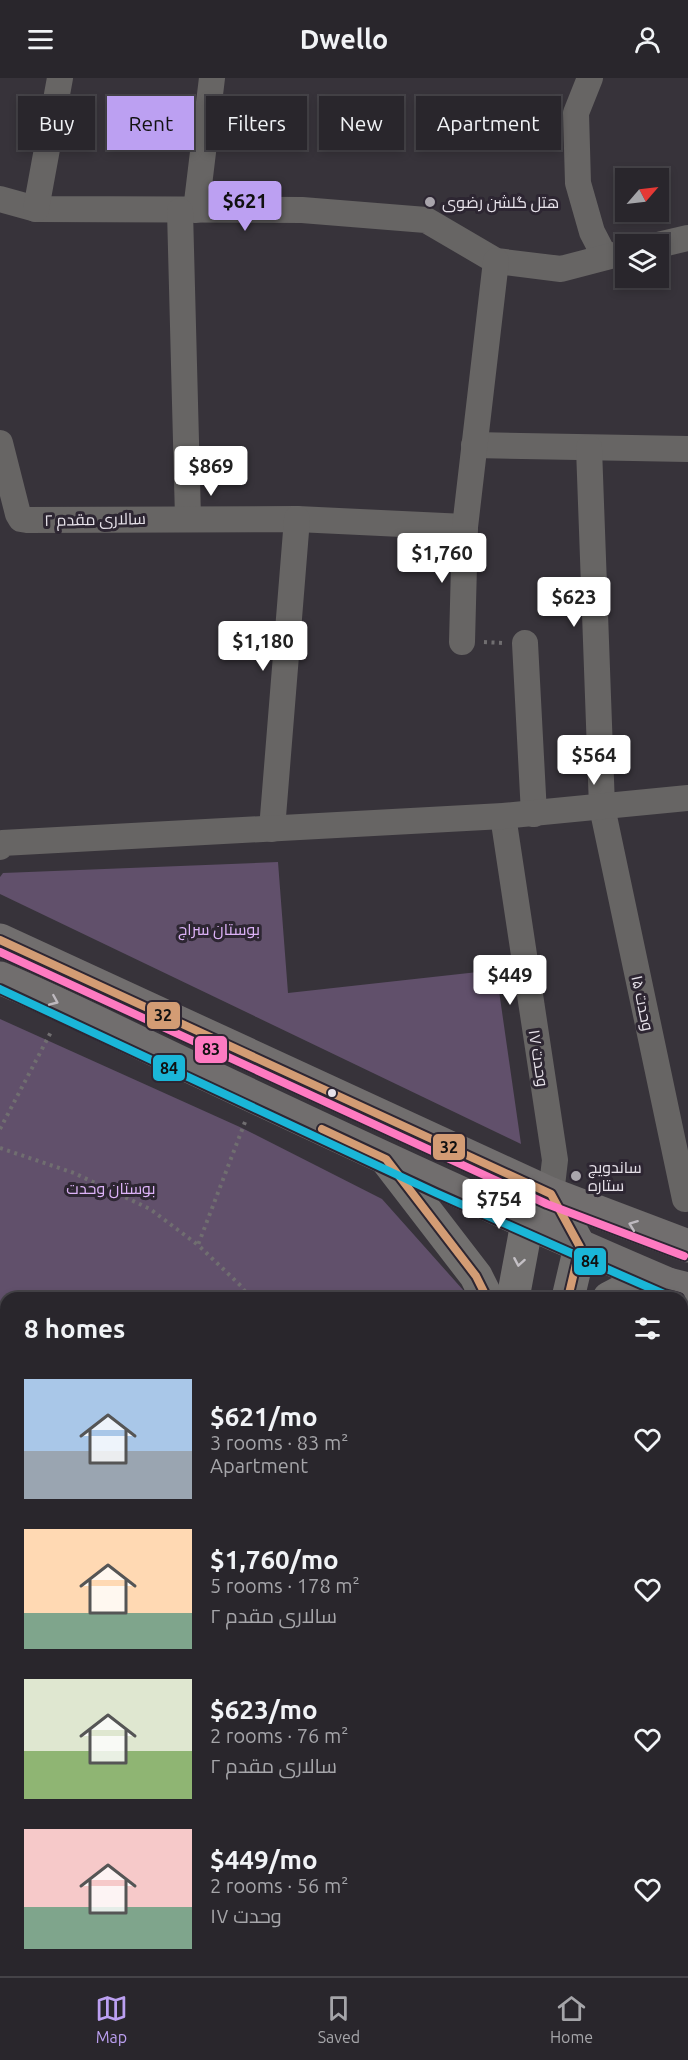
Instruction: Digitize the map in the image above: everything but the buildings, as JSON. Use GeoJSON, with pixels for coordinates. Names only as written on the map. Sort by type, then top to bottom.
{"type":"FeatureCollection","features":[{"type":"Feature","properties":{"kind":"main road"},"geometry":{"type":"LineString","coordinates":[[0,940],[551,1194],[688,1246]]}},
{"type":"Feature","properties":{"kind":"main road"},"geometry":{"type":"LineString","coordinates":[[0,978],[64,1005],[386,1159],[580,1247],[678,1286]]}},
{"type":"Feature","properties":{"kind":"main road"},"geometry":{"type":"LineString","coordinates":[[386,1159],[476,1276],[484,1292]]}},
{"type":"Feature","properties":{"kind":"main road"},"geometry":{"type":"LineString","coordinates":[[514,1292],[527,1223],[551,1194]]}},
{"type":"Feature","properties":{"kind":"main road"},"geometry":{"type":"LineString","coordinates":[[551,1194],[580,1247],[569,1292]]}},
{"type":"Feature","properties":{"kind":"main road"},"geometry":{"type":"LineString","coordinates":[[620,1292],[630,1287],[678,1286]]}},
{"type":"Feature","properties":{"kind":"street"},"geometry":{"type":"LineString","coordinates":[[36,209],[60,78]]}},
{"type":"Feature","properties":{"kind":"street"},"geometry":{"type":"LineString","coordinates":[[188,518],[188,211],[212,78]]}},
{"type":"Feature","properties":{"kind":"street"},"geometry":{"type":"LineString","coordinates":[[590,78],[576,113],[578,183],[592,232],[615,255]]}},
{"type":"Feature","properties":{"kind":"street"},"geometry":{"type":"LineString","coordinates":[[0,199],[36,209],[302,210],[426,220],[496,261],[561,268],[615,255]]}},
{"type":"Feature","properties":{"kind":"street"},"geometry":{"type":"LineString","coordinates":[[669,242],[688,238]]}},
{"type":"Feature","properties":{"kind":"street"},"geometry":{"type":"LineString","coordinates":[[462,642],[465,527],[496,261]]}},
{"type":"Feature","properties":{"kind":"street","name":"سالاری مقدم ۲"},"geometry":{"type":"LineString","coordinates":[[0,443],[21,519],[297,519],[465,527]]}},
{"type":"Feature","properties":{"kind":"street"},"geometry":{"type":"LineString","coordinates":[[474,445],[688,449]]}},
{"type":"Feature","properties":{"kind":"street","name":"وحدت ۱۵"},"geometry":{"type":"LineString","coordinates":[[588,448],[602,807],[685,1199]]}},
{"type":"Feature","properties":{"kind":"street"},"geometry":{"type":"LineString","coordinates":[[272,828],[297,519]]}},
{"type":"Feature","properties":{"kind":"street"},"geometry":{"type":"LineString","coordinates":[[525,643],[534,813]]}},
{"type":"Feature","properties":{"kind":"street"},"geometry":{"type":"LineString","coordinates":[[1,841],[503,816],[688,798]]}},
{"type":"Feature","properties":{"kind":"street","name":"وحدت ۱۷"},"geometry":{"type":"LineString","coordinates":[[503,816],[555,1160],[551,1194]]}},
{"type":"Feature","properties":{"kind":"path"},"geometry":{"type":"LineString","coordinates":[[462,642],[525,643]]}},
{"type":"Feature","properties":{"kind":"path"},"geometry":{"type":"LineString","coordinates":[[0,1129],[64,1005]]}},
{"type":"Feature","properties":{"kind":"path"},"geometry":{"type":"LineString","coordinates":[[198,1245],[242,1128],[257,1099]]}},
{"type":"Feature","properties":{"kind":"path"},"geometry":{"type":"LineString","coordinates":[[0,1148],[74,1173],[150,1209],[198,1245],[244,1292]]}},
{"type":"Feature","properties":{"kind":"green space","name":"بوستان سراج"},"geometry":{"type":"Polygon","coordinates":[[[278,862],[288,993],[496,970],[521,1144],[0,894],[0,877],[3,873],[278,862]]]}},
{"type":"Feature","properties":{"kind":"green space","name":"بوستان وحدت"},"geometry":{"type":"Polygon","coordinates":[[[0,1019],[242,1128],[382,1199],[464,1292],[0,1292],[0,1019]]]}},
{"type":"Feature","properties":{"kind":"transit line","name":"32"},"geometry":{"type":"LineString","coordinates":[[0,940],[551,1194],[580,1247],[569,1292]]}},
{"type":"Feature","properties":{"kind":"transit line","name":"83"},"geometry":{"type":"LineString","coordinates":[[0,952],[547,1204],[684,1256]]}},
{"type":"Feature","properties":{"kind":"transit line","name":"84"},"geometry":{"type":"LineString","coordinates":[[0,989],[436,1193],[659,1292]]}},
{"type":"Feature","properties":{"kind":"transit line","name":"32"},"geometry":{"type":"LineString","coordinates":[[322,1129],[386,1159],[476,1276],[484,1292]]}},
{"type":"Feature","properties":{"kind":"place","name":"هتل گلشن رضوی"},"geometry":{"type":"Point","coordinates":[430,202]}},
{"type":"Feature","properties":{"kind":"place","name":"ساندویچ ستاره"},"geometry":{"type":"Point","coordinates":[576,1176]}}]}
